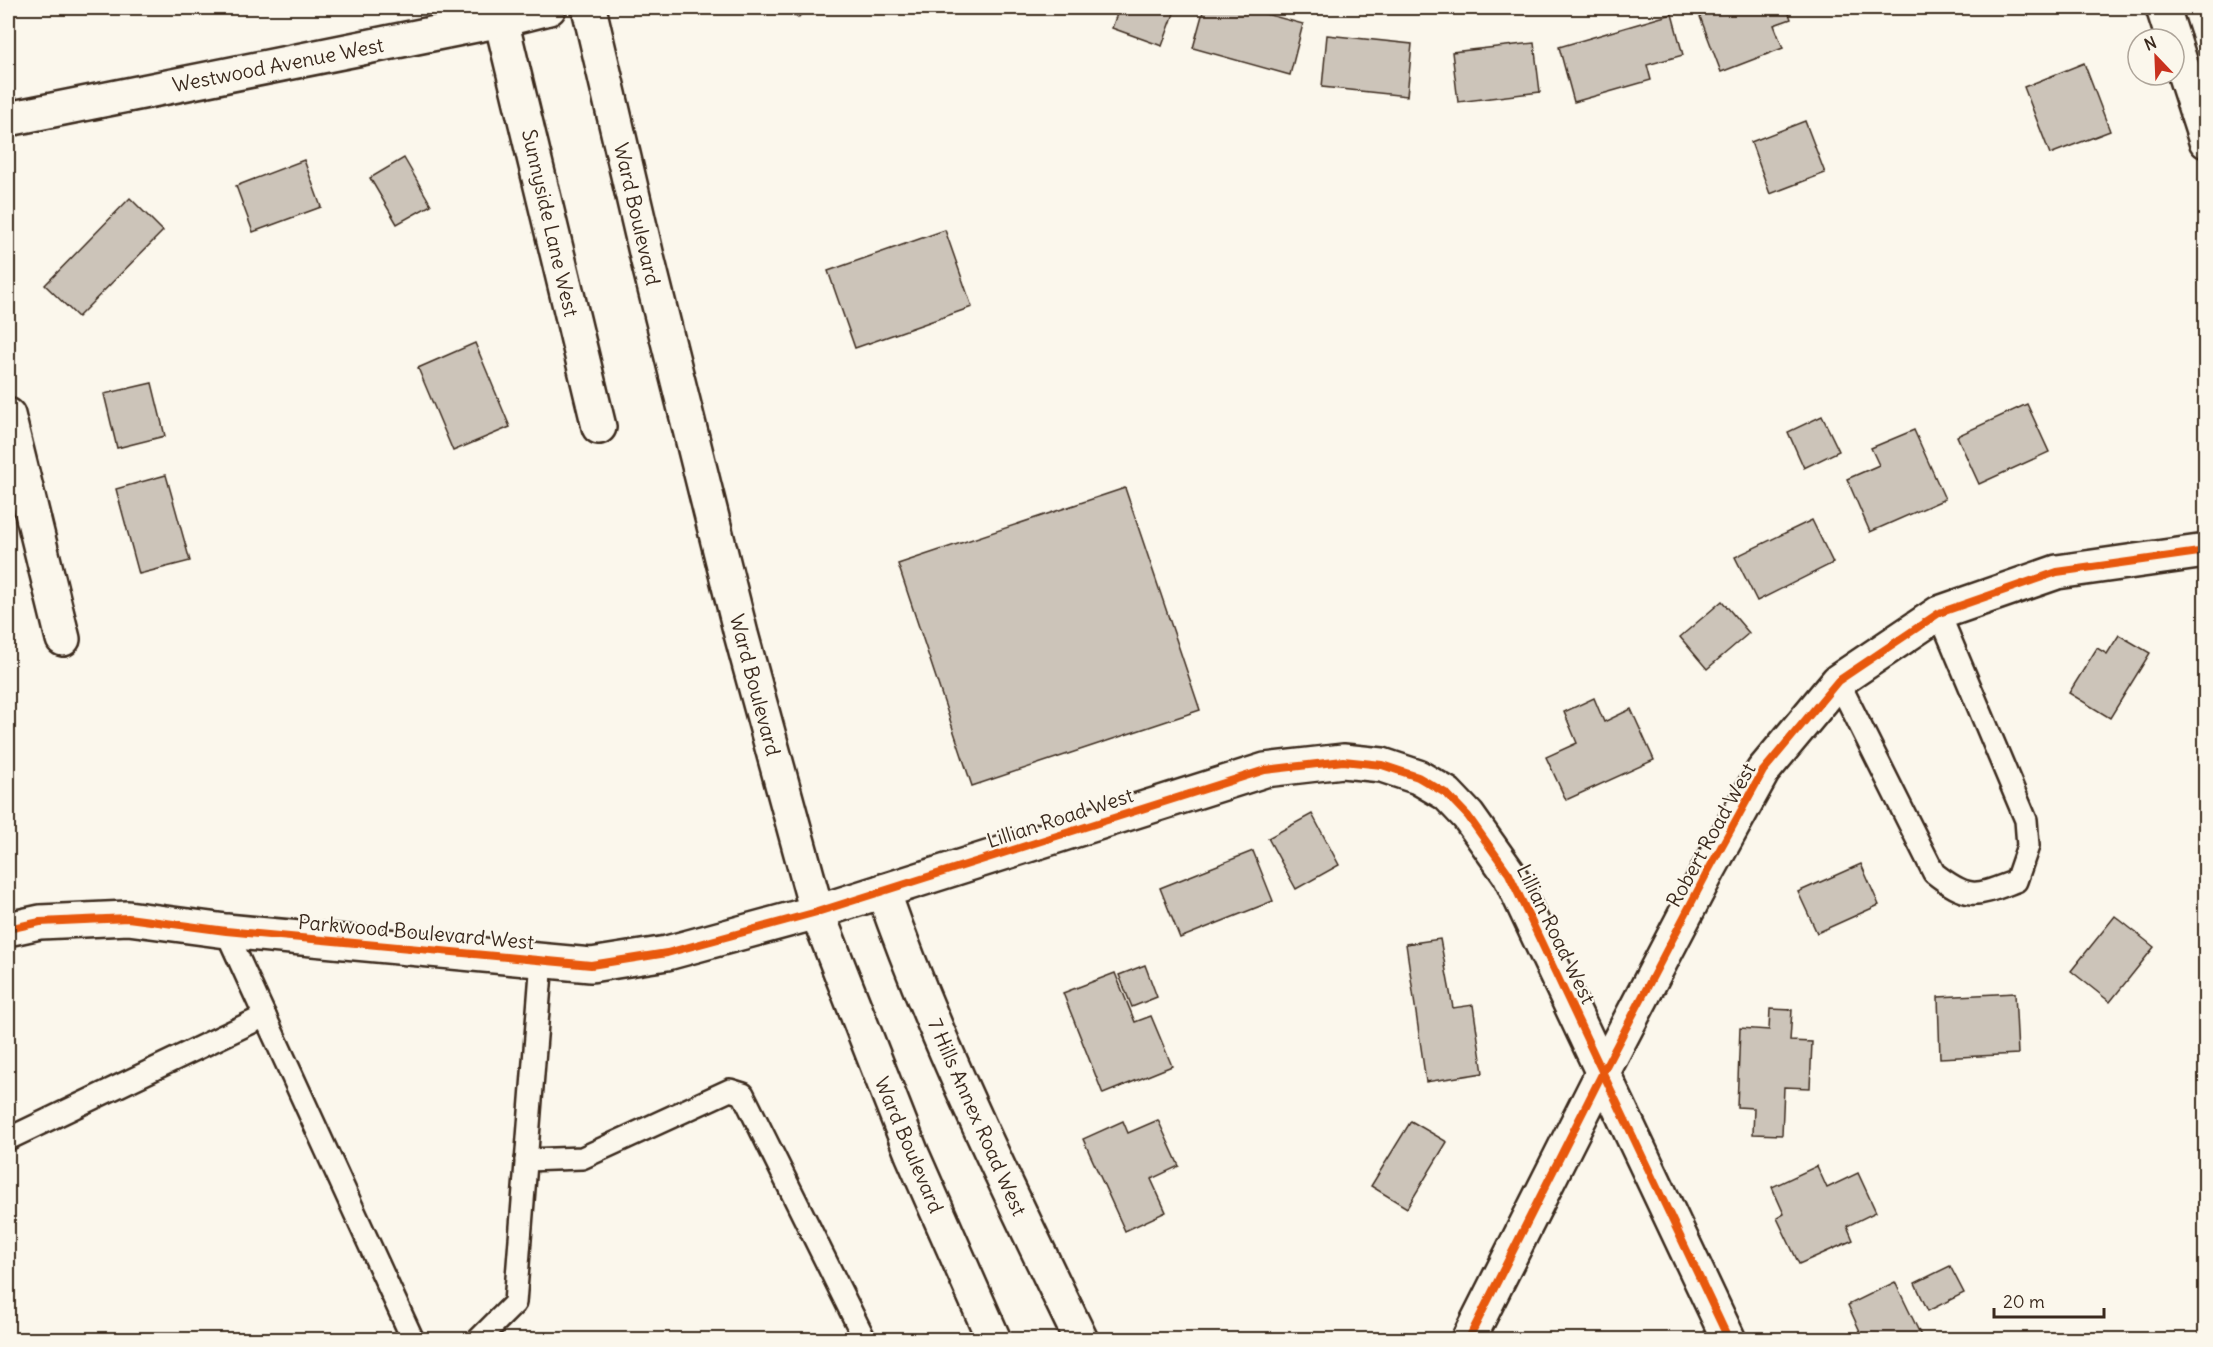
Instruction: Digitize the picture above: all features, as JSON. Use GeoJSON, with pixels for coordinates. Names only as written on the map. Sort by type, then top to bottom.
{"type":"FeatureCollection","features":[{"type":"Feature","properties":{"kind":"street","name":"Westwood Avenue West"},"geometry":{"type":"LineString","coordinates":[[8,119],[493,16],[549,8]]}},
{"type":"Feature","properties":{"kind":"street","name":"Ward Boulevard"},"geometry":{"type":"LineString","coordinates":[[589,8],[648,261],[732,600],[817,912],[895,1114],[994,1340]]}},
{"type":"Feature","properties":{"kind":"street"},"geometry":{"type":"LineString","coordinates":[[2163,8],[2170,27]]}},
{"type":"Feature","properties":{"kind":"street","name":"Sunnyside Lane West"},"geometry":{"type":"LineString","coordinates":[[493,16],[598,427]]}},
{"type":"Feature","properties":{"kind":"street"},"geometry":{"type":"LineString","coordinates":[[2186,79],[2205,141]]}},
{"type":"Feature","properties":{"kind":"street"},"geometry":{"type":"LineString","coordinates":[[8,415],[63,639]]}},
{"type":"Feature","properties":{"kind":"street","name":"Robert Road West"},"geometry":{"type":"LineString","coordinates":[[1468,1340],[1604,1070],[1763,771],[1838,681],[1939,613],[2057,572],[2205,551]]}},
{"type":"Feature","properties":{"kind":"street","name":"Lillian Road West"},"geometry":{"type":"LineString","coordinates":[[817,912],[1265,770],[1343,761],[1382,765],[1418,777],[1447,794],[1468,816],[1509,874],[1604,1070],[1729,1340]]}},
{"type":"Feature","properties":{"kind":"street","name":"7 Hills Annex Road West"},"geometry":{"type":"LineString","coordinates":[[884,891],[912,974],[1027,1228],[1081,1340]]}},
{"type":"Feature","properties":{"kind":"street","name":"Parkwood Boulevard West"},"geometry":{"type":"LineString","coordinates":[[8,929],[51,921],[128,918],[226,931],[591,965],[667,953],[817,912]]}},
{"type":"Feature","properties":{"kind":"lane"},"geometry":{"type":"LineString","coordinates":[[1838,681],[1934,873],[1953,888],[1977,895],[2016,881],[2028,846],[2026,820],[1939,613]]}},
{"type":"Feature","properties":{"kind":"lane"},"geometry":{"type":"LineString","coordinates":[[226,931],[412,1340]]}},
{"type":"Feature","properties":{"kind":"lane"},"geometry":{"type":"LineString","coordinates":[[478,1340],[515,1303],[542,960]]}},
{"type":"Feature","properties":{"kind":"lane"},"geometry":{"type":"LineString","coordinates":[[8,1139],[265,1016]]}},
{"type":"Feature","properties":{"kind":"lane"},"geometry":{"type":"LineString","coordinates":[[526,1160],[582,1158],[730,1090],[743,1094],[865,1340]]}},
{"type":"Feature","properties":{"kind":"building"},"geometry":{"type":"Polygon","coordinates":[[[783,8],[806,8],[798,18],[783,8]]]}},
{"type":"Feature","properties":{"kind":"building"},"geometry":{"type":"Polygon","coordinates":[[[1119,8],[1176,8],[1162,46],[1112,28],[1119,8]]]}},
{"type":"Feature","properties":{"kind":"building"},"geometry":{"type":"Polygon","coordinates":[[[1204,8],[1243,8],[1303,24],[1290,75],[1193,48],[1204,8]]]}},
{"type":"Feature","properties":{"kind":"building"},"geometry":{"type":"Polygon","coordinates":[[[1717,8],[1787,8],[1791,19],[1774,25],[1783,48],[1721,72],[1699,14],[1717,8]]]}},
{"type":"Feature","properties":{"kind":"building"},"geometry":{"type":"Polygon","coordinates":[[[1672,14],[1683,55],[1647,65],[1651,80],[1574,102],[1559,47],[1672,14]]]}},
{"type":"Feature","properties":{"kind":"building"},"geometry":{"type":"Polygon","coordinates":[[[1327,35],[1412,44],[1407,96],[1322,87],[1327,35]]]}},
{"type":"Feature","properties":{"kind":"building"},"geometry":{"type":"Polygon","coordinates":[[[1534,43],[1540,92],[1458,102],[1452,52],[1534,43]]]}},
{"type":"Feature","properties":{"kind":"building"},"geometry":{"type":"Polygon","coordinates":[[[2084,63],[2110,131],[2050,154],[2024,87],[2084,63]]]}},
{"type":"Feature","properties":{"kind":"building"},"geometry":{"type":"Polygon","coordinates":[[[1805,121],[1825,173],[1770,194],[1751,142],[1805,121]]]}},
{"type":"Feature","properties":{"kind":"building"},"geometry":{"type":"Polygon","coordinates":[[[404,158],[431,205],[397,224],[370,178],[404,158]]]}},
{"type":"Feature","properties":{"kind":"building"},"geometry":{"type":"Polygon","coordinates":[[[304,160],[321,207],[253,232],[236,186],[304,160]]]}},
{"type":"Feature","properties":{"kind":"building"},"geometry":{"type":"Polygon","coordinates":[[[130,198],[163,231],[78,317],[45,285],[130,198]]]}},
{"type":"Feature","properties":{"kind":"building"},"geometry":{"type":"Polygon","coordinates":[[[945,230],[972,307],[855,348],[828,271],[945,230]]]}},
{"type":"Feature","properties":{"kind":"building"},"geometry":{"type":"Polygon","coordinates":[[[475,343],[510,427],[453,451],[418,368],[475,343]]]}},
{"type":"Feature","properties":{"kind":"building"},"geometry":{"type":"Polygon","coordinates":[[[152,383],[165,436],[117,448],[104,394],[152,383]]]}},
{"type":"Feature","properties":{"kind":"building"},"geometry":{"type":"Polygon","coordinates":[[[2027,404],[2049,452],[1979,484],[1957,436],[2027,404]]]}},
{"type":"Feature","properties":{"kind":"building"},"geometry":{"type":"Polygon","coordinates":[[[1822,416],[1839,451],[1804,468],[1788,432],[1822,416]]]}},
{"type":"Feature","properties":{"kind":"building"},"geometry":{"type":"Polygon","coordinates":[[[1914,430],[1945,499],[1870,532],[1847,479],[1879,465],[1871,448],[1914,430]]]}},
{"type":"Feature","properties":{"kind":"building"},"geometry":{"type":"Polygon","coordinates":[[[166,475],[190,561],[139,574],[116,489],[166,475]]]}},
{"type":"Feature","properties":{"kind":"building"},"geometry":{"type":"Polygon","coordinates":[[[1125,488],[1200,710],[972,786],[898,564],[1125,488]]]}},
{"type":"Feature","properties":{"kind":"building"},"geometry":{"type":"Polygon","coordinates":[[[1812,520],[1833,563],[1757,601],[1735,557],[1812,520]]]}},
{"type":"Feature","properties":{"kind":"building"},"geometry":{"type":"Polygon","coordinates":[[[1722,601],[1749,633],[1707,669],[1680,637],[1722,601]]]}},
{"type":"Feature","properties":{"kind":"building"},"geometry":{"type":"Polygon","coordinates":[[[2119,635],[2150,653],[2110,718],[2069,693],[2097,648],[2107,654],[2119,635]]]}},
{"type":"Feature","properties":{"kind":"building"},"geometry":{"type":"Polygon","coordinates":[[[1594,698],[1604,722],[1631,709],[1654,760],[1566,800],[1546,757],[1577,743],[1564,712],[1594,698]]]}},
{"type":"Feature","properties":{"kind":"building"},"geometry":{"type":"Polygon","coordinates":[[[1312,814],[1339,865],[1296,889],[1268,838],[1312,814]]]}},
{"type":"Feature","properties":{"kind":"building"},"geometry":{"type":"Polygon","coordinates":[[[1253,851],[1273,901],[1180,938],[1160,888],[1253,851]]]}},
{"type":"Feature","properties":{"kind":"building"},"geometry":{"type":"Polygon","coordinates":[[[1861,864],[1879,905],[1817,933],[1798,892],[1861,864]]]}},
{"type":"Feature","properties":{"kind":"building"},"geometry":{"type":"Polygon","coordinates":[[[2115,916],[2154,947],[2110,1002],[2071,971],[2115,916]]]}},
{"type":"Feature","properties":{"kind":"building"},"geometry":{"type":"Polygon","coordinates":[[[1440,939],[1453,1008],[1473,1005],[1483,1073],[1426,1082],[1406,944],[1440,939]]]}},
{"type":"Feature","properties":{"kind":"building"},"geometry":{"type":"Polygon","coordinates":[[[1145,965],[1157,997],[1132,1007],[1119,975],[1145,965]]]}},
{"type":"Feature","properties":{"kind":"building"},"geometry":{"type":"Polygon","coordinates":[[[1115,973],[1135,1022],[1151,1016],[1172,1066],[1103,1094],[1063,993],[1115,973]]]}},
{"type":"Feature","properties":{"kind":"building"},"geometry":{"type":"Polygon","coordinates":[[[2015,993],[2018,1054],[1940,1058],[1938,997],[2015,993]]]}},
{"type":"Feature","properties":{"kind":"building"},"geometry":{"type":"Polygon","coordinates":[[[1770,1009],[1792,1010],[1790,1041],[1812,1042],[1810,1088],[1784,1087],[1782,1135],[1753,1134],[1754,1108],[1737,1107],[1740,1028],[1769,1030],[1770,1009]]]}},
{"type":"Feature","properties":{"kind":"building"},"geometry":{"type":"Polygon","coordinates":[[[1158,1120],[1179,1166],[1151,1179],[1166,1212],[1125,1231],[1083,1139],[1123,1121],[1128,1133],[1158,1120]]]}},
{"type":"Feature","properties":{"kind":"building"},"geometry":{"type":"Polygon","coordinates":[[[1411,1121],[1447,1142],[1407,1208],[1371,1186],[1411,1121]]]}},
{"type":"Feature","properties":{"kind":"building"},"geometry":{"type":"Polygon","coordinates":[[[1817,1166],[1827,1188],[1858,1173],[1876,1212],[1847,1226],[1853,1240],[1799,1264],[1777,1218],[1784,1214],[1772,1187],[1817,1166]]]}},
{"type":"Feature","properties":{"kind":"building"},"geometry":{"type":"Polygon","coordinates":[[[1950,1266],[1964,1293],[1928,1311],[1915,1283],[1950,1266]]]}},
{"type":"Feature","properties":{"kind":"building"},"geometry":{"type":"Polygon","coordinates":[[[1895,1282],[1923,1340],[1864,1340],[1848,1305],[1895,1282]]]}},
{"type":"Feature","properties":{"kind":"cycle path"},"geometry":{"type":"LineString","coordinates":[[1468,1340],[1604,1070],[1763,771],[1838,681],[1939,613],[2057,572],[2206,551]]}},
{"type":"Feature","properties":{"kind":"cycle path"},"geometry":{"type":"LineString","coordinates":[[8,929],[40,922],[128,918],[226,931],[591,965],[667,953],[817,912],[1265,770],[1343,761],[1382,765],[1418,777],[1447,794],[1468,816],[1509,874],[1729,1340]]}}]}
